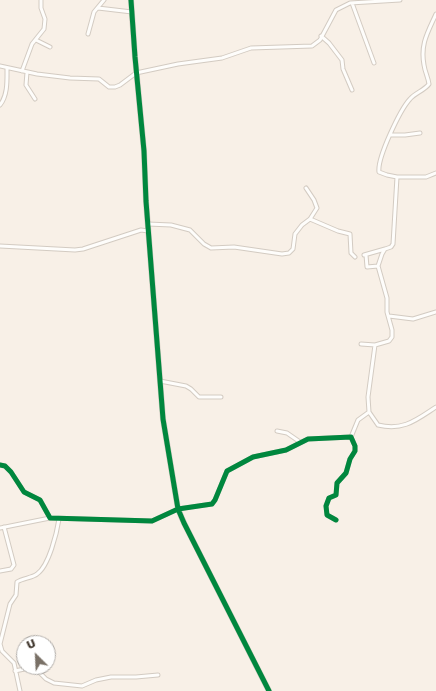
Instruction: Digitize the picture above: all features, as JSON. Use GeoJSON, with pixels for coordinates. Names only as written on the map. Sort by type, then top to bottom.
{"type":"FeatureCollection","features":[{"type":"Feature","properties":{"kind":"street"},"geometry":{"type":"LineString","coordinates":[[22,71],[32,44],[41,34],[45,25],[41,1],[35,0]]}},
{"type":"Feature","properties":{"kind":"street"},"geometry":{"type":"LineString","coordinates":[[88,34],[94,12],[104,0]]}},
{"type":"Feature","properties":{"kind":"street"},"geometry":{"type":"LineString","coordinates":[[131,0],[136,73],[144,151],[148,231],[163,419],[178,509],[241,638],[269,691]]}},
{"type":"Feature","properties":{"kind":"street"},"geometry":{"type":"LineString","coordinates":[[0,66],[22,71],[70,78],[99,79],[112,88],[120,86],[136,73],[178,64],[222,58],[251,48],[312,46],[316,44],[322,36],[336,10],[345,5],[364,1],[400,0]]}},
{"type":"Feature","properties":{"kind":"street"},"geometry":{"type":"LineString","coordinates":[[352,3],[374,63]]}},
{"type":"Feature","properties":{"kind":"street"},"geometry":{"type":"LineString","coordinates":[[98,8],[132,12]]}},
{"type":"Feature","properties":{"kind":"street"},"geometry":{"type":"LineString","coordinates":[[436,14],[423,44],[424,66],[428,84],[427,87],[413,95],[402,110],[393,126],[391,135],[382,154],[378,171],[381,174],[397,176],[426,177],[436,173]]}},
{"type":"Feature","properties":{"kind":"street"},"geometry":{"type":"LineString","coordinates":[[322,36],[342,60],[343,69],[352,90]]}},
{"type":"Feature","properties":{"kind":"street"},"geometry":{"type":"LineString","coordinates":[[36,40],[50,47]]}},
{"type":"Feature","properties":{"kind":"street"},"geometry":{"type":"LineString","coordinates":[[0,105],[4,99],[7,83],[7,68]]}},
{"type":"Feature","properties":{"kind":"street"},"geometry":{"type":"LineString","coordinates":[[28,72],[26,85],[35,99]]}},
{"type":"Feature","properties":{"kind":"street"},"geometry":{"type":"LineString","coordinates":[[391,135],[402,136],[420,132]]}},
{"type":"Feature","properties":{"kind":"street"},"geometry":{"type":"LineString","coordinates":[[378,266],[367,267],[365,255],[391,248],[393,244],[397,176]]}},
{"type":"Feature","properties":{"kind":"street"},"geometry":{"type":"LineString","coordinates":[[148,224],[171,225],[190,230],[204,244],[211,248],[234,247],[284,254],[292,251],[295,234],[302,225],[310,219],[317,208],[314,200],[306,188]]}},
{"type":"Feature","properties":{"kind":"street"},"geometry":{"type":"LineString","coordinates":[[310,219],[338,231],[350,234],[351,253],[355,257]]}},
{"type":"Feature","properties":{"kind":"street"},"geometry":{"type":"LineString","coordinates":[[0,246],[75,250],[83,249],[142,230],[148,231]]}},
{"type":"Feature","properties":{"kind":"street"},"geometry":{"type":"LineString","coordinates":[[360,344],[374,348],[388,342],[392,337],[386,298],[378,266],[385,249]]}},
{"type":"Feature","properties":{"kind":"street"},"geometry":{"type":"LineString","coordinates":[[389,316],[413,319],[436,312]]}},
{"type":"Feature","properties":{"kind":"street"},"geometry":{"type":"LineString","coordinates":[[374,348],[368,397],[369,412],[378,425],[395,427],[410,424],[436,407]]}},
{"type":"Feature","properties":{"kind":"street"},"geometry":{"type":"LineString","coordinates":[[160,382],[189,388],[199,397],[221,397]]}},
{"type":"Feature","properties":{"kind":"street"},"geometry":{"type":"LineString","coordinates":[[336,520],[326,515],[326,506],[329,498],[336,495],[337,483],[347,471],[349,461],[355,449],[351,437],[358,420],[369,412]]}},
{"type":"Feature","properties":{"kind":"street"},"geometry":{"type":"LineString","coordinates":[[277,431],[287,433],[300,442]]}},
{"type":"Feature","properties":{"kind":"street"},"geometry":{"type":"LineString","coordinates":[[0,571],[11,569],[14,566],[2,528],[50,518],[98,518],[152,521],[178,509],[212,504],[226,474],[230,470],[256,456],[286,450],[308,439],[351,437]]}},
{"type":"Feature","properties":{"kind":"street"},"geometry":{"type":"LineString","coordinates":[[0,465],[4,466],[11,472],[24,492],[40,500],[50,518]]}},
{"type":"Feature","properties":{"kind":"street"},"geometry":{"type":"LineString","coordinates":[[20,691],[14,663],[2,651],[0,644],[10,604],[16,595],[16,583],[19,580],[37,574],[41,570],[55,538],[59,518]]}},
{"type":"Feature","properties":{"kind":"street"},"geometry":{"type":"LineString","coordinates":[[15,671],[33,668],[46,679],[54,683],[81,686],[111,677],[158,676]]}},
{"type":"Feature","properties":{"kind":"cycle path"},"geometry":{"type":"LineString","coordinates":[[131,0],[144,151],[146,201],[163,419],[178,509],[269,691]]}},
{"type":"Feature","properties":{"kind":"cycle path"},"geometry":{"type":"LineString","coordinates":[[0,465],[5,466],[11,472],[24,492],[40,500],[50,518],[152,521],[178,509],[212,504],[227,471],[253,457],[286,450],[308,439],[351,437],[355,446],[355,451],[350,459],[346,473],[337,483],[336,495],[329,498],[326,506],[327,515],[336,520]]}}]}
